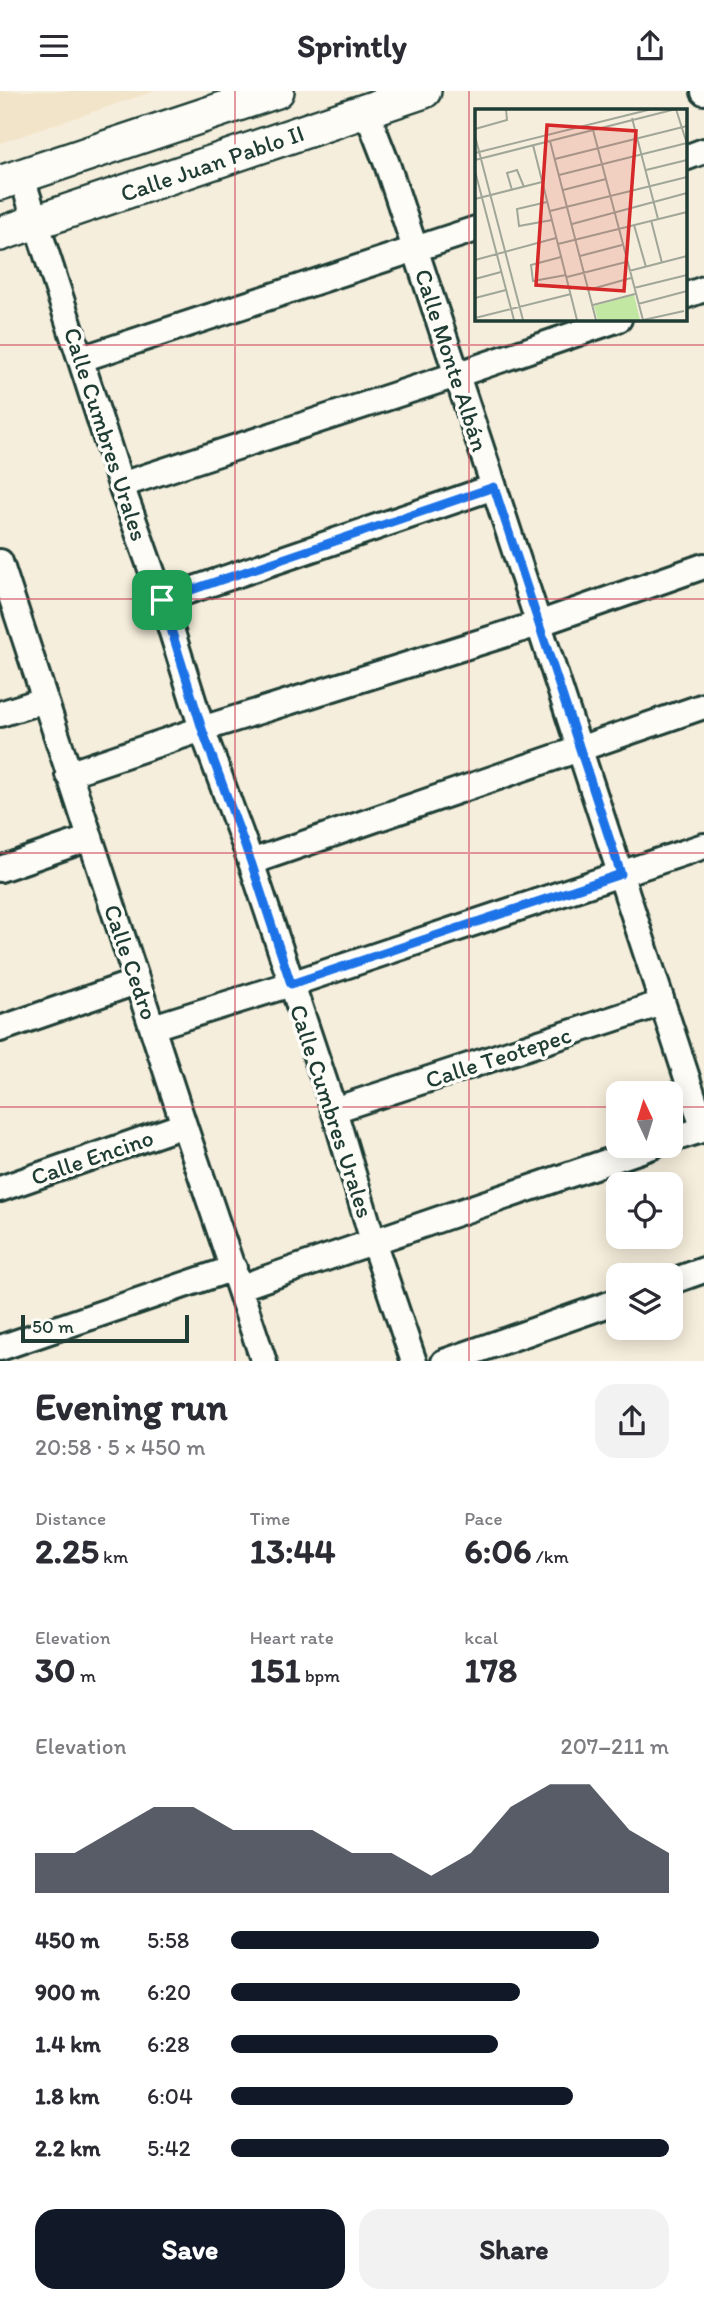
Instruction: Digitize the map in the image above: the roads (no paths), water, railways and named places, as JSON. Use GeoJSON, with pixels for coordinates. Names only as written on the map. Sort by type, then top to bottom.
{"type":"FeatureCollection","features":[{"type":"Feature","properties":{"kind":"main road","name":"Calle Juan Pablo II"},"geometry":{"type":"LineString","coordinates":[[11,179],[276,91]]}},
{"type":"Feature","properties":{"kind":"main road","name":"Calle Juan Pablo II"},"geometry":{"type":"LineString","coordinates":[[0,234],[424,91]]}},
{"type":"Feature","properties":{"kind":"street","name":"Calle Monte Albán"},"geometry":{"type":"LineString","coordinates":[[366,110],[387,164],[704,1130]]}},
{"type":"Feature","properties":{"kind":"street"},"geometry":{"type":"LineString","coordinates":[[686,158],[704,151]]}},
{"type":"Feature","properties":{"kind":"street","name":"Calle Cumbres Urales"},"geometry":{"type":"LineString","coordinates":[[11,179],[38,223],[121,485],[162,600],[202,729],[251,862],[414,1361]]}},
{"type":"Feature","properties":{"kind":"street"},"geometry":{"type":"LineString","coordinates":[[81,359],[475,230]]}},
{"type":"Feature","properties":{"kind":"street"},"geometry":{"type":"LineString","coordinates":[[686,296],[704,289]]}},
{"type":"Feature","properties":{"kind":"street"},"geometry":{"type":"LineString","coordinates":[[121,485],[616,320]]}},
{"type":"Feature","properties":{"kind":"street"},"geometry":{"type":"LineString","coordinates":[[162,600],[494,487]]}},
{"type":"Feature","properties":{"kind":"street","name":"Calle Cedro"},"geometry":{"type":"LineString","coordinates":[[0,562],[136,982],[264,1361]]}},
{"type":"Feature","properties":{"kind":"street"},"geometry":{"type":"LineString","coordinates":[[68,774],[202,729],[538,624],[704,566]]}},
{"type":"Feature","properties":{"kind":"street"},"geometry":{"type":"LineString","coordinates":[[0,714],[44,700]]}},
{"type":"Feature","properties":{"kind":"street"},"geometry":{"type":"LineString","coordinates":[[251,862],[704,706]]}},
{"type":"Feature","properties":{"kind":"street"},"geometry":{"type":"LineString","coordinates":[[0,869],[90,838]]}},
{"type":"Feature","properties":{"kind":"street"},"geometry":{"type":"LineString","coordinates":[[153,1027],[291,984],[704,846]]}},
{"type":"Feature","properties":{"kind":"street"},"geometry":{"type":"LineString","coordinates":[[0,1029],[136,982]]}},
{"type":"Feature","properties":{"kind":"street","name":"Calle Teotepec"},"geometry":{"type":"LineString","coordinates":[[334,1111],[662,1003]]}},
{"type":"Feature","properties":{"kind":"street","name":"Calle Encino"},"geometry":{"type":"LineString","coordinates":[[0,1189],[184,1125]]}},
{"type":"Feature","properties":{"kind":"street"},"geometry":{"type":"LineString","coordinates":[[683,1136],[704,1130]]}},
{"type":"Feature","properties":{"kind":"street"},"geometry":{"type":"LineString","coordinates":[[0,1348],[373,1241],[615,1159]]}},
{"type":"Feature","properties":{"kind":"street"},"geometry":{"type":"LineString","coordinates":[[683,1277],[704,1270]]}},
{"type":"Feature","properties":{"kind":"street"},"geometry":{"type":"LineString","coordinates":[[444,1361],[606,1305]]}}]}
